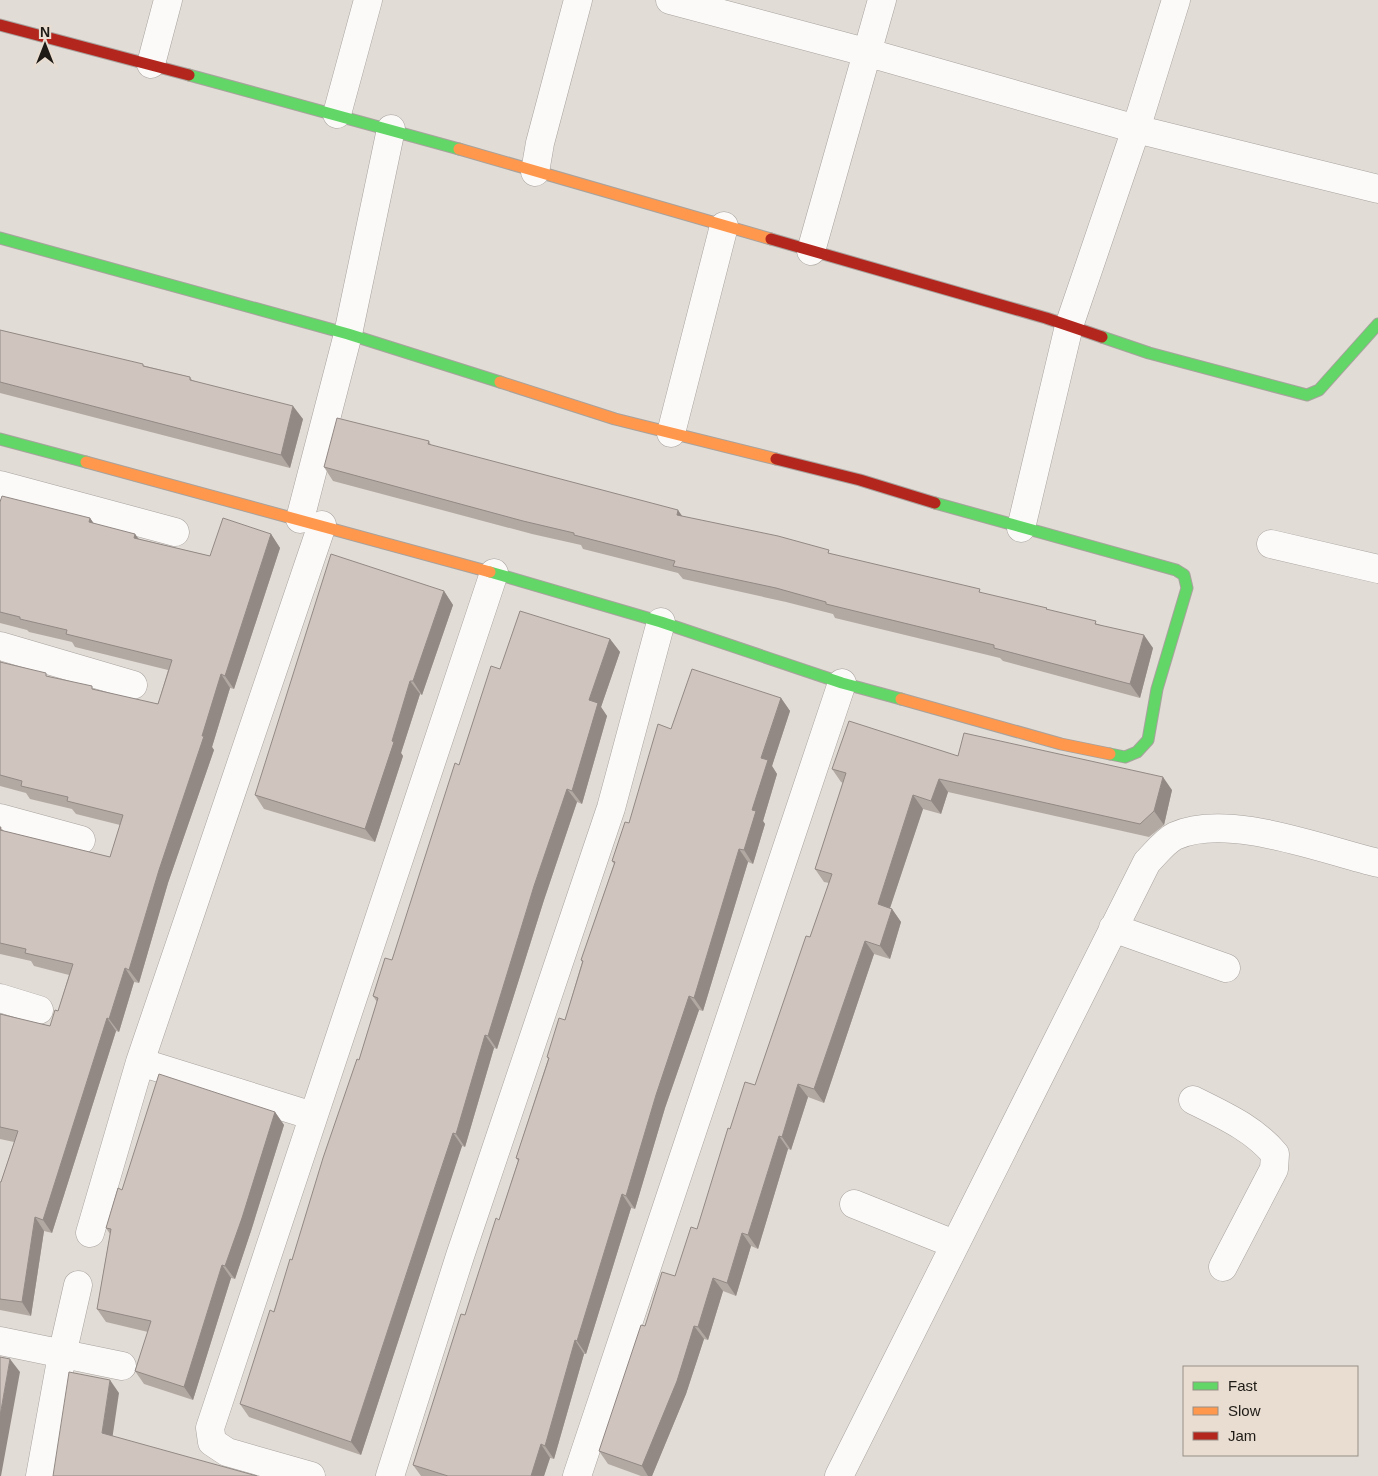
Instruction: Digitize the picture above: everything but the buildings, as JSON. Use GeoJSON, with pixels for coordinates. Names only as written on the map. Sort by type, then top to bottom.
{"type":"FeatureCollection","features":[{"type":"Feature","properties":{"kind":"street"},"geometry":{"type":"LineString","coordinates":[[151,64],[168,0]]}},
{"type":"Feature","properties":{"kind":"street"},"geometry":{"type":"LineString","coordinates":[[337,114],[368,0]]}},
{"type":"Feature","properties":{"kind":"street"},"geometry":{"type":"LineString","coordinates":[[535,172],[540,143],[578,0]]}},
{"type":"Feature","properties":{"kind":"street"},"geometry":{"type":"LineString","coordinates":[[670,0],[869,53],[1136,129],[1378,189]]}},
{"type":"Feature","properties":{"kind":"street"},"geometry":{"type":"LineString","coordinates":[[812,251],[869,53],[882,0]]}},
{"type":"Feature","properties":{"kind":"street"},"geometry":{"type":"LineString","coordinates":[[1021,528],[1069,326],[1136,129],[1176,0]]}},
{"type":"Feature","properties":{"kind":"street"},"geometry":{"type":"LineString","coordinates":[[0,25],[391,129],[1069,326],[1149,353],[1307,395],[1319,390],[1378,324]]}},
{"type":"Feature","properties":{"kind":"street"},"geometry":{"type":"LineString","coordinates":[[90,1233],[140,1062],[311,522],[391,129]]}},
{"type":"Feature","properties":{"kind":"street"},"geometry":{"type":"LineString","coordinates":[[672,433],[724,226]]}},
{"type":"Feature","properties":{"kind":"street"},"geometry":{"type":"LineString","coordinates":[[0,238],[348,334],[615,419],[860,480],[1021,528],[1176,570],[1184,575],[1187,588],[1158,690],[1148,740],[1137,752],[1125,757],[1062,744],[842,683],[661,622],[494,573],[0,439]]}},
{"type":"Feature","properties":{"kind":"street"},"geometry":{"type":"LineString","coordinates":[[0,485],[175,532]]}},
{"type":"Feature","properties":{"kind":"street"},"geometry":{"type":"LineString","coordinates":[[1271,544],[1378,569]]}},
{"type":"Feature","properties":{"kind":"street"},"geometry":{"type":"LineString","coordinates":[[311,1476],[227,1452],[212,1442],[210,1428],[494,573]]}},
{"type":"Feature","properties":{"kind":"street"},"geometry":{"type":"LineString","coordinates":[[390,1476],[463,1246],[611,808],[661,622]]}},
{"type":"Feature","properties":{"kind":"street"},"geometry":{"type":"LineString","coordinates":[[0,646],[133,685]]}},
{"type":"Feature","properties":{"kind":"street"},"geometry":{"type":"LineString","coordinates":[[577,1476],[842,683]]}},
{"type":"Feature","properties":{"kind":"street"},"geometry":{"type":"LineString","coordinates":[[0,818],[81,840]]}},
{"type":"Feature","properties":{"kind":"street"},"geometry":{"type":"LineString","coordinates":[[844,1473],[954,1244],[1147,862],[1173,837],[1202,828],[1232,828],[1296,841],[1378,864]]}},
{"type":"Feature","properties":{"kind":"street"},"geometry":{"type":"LineString","coordinates":[[1113,928],[1226,968]]}},
{"type":"Feature","properties":{"kind":"street"},"geometry":{"type":"LineString","coordinates":[[0,998],[39,1010]]}},
{"type":"Feature","properties":{"kind":"street"},"geometry":{"type":"LineString","coordinates":[[140,1062],[313,1116]]}},
{"type":"Feature","properties":{"kind":"street"},"geometry":{"type":"LineString","coordinates":[[1193,1100],[1242,1126],[1263,1140],[1276,1154],[1274,1169],[1223,1267]]}},
{"type":"Feature","properties":{"kind":"street"},"geometry":{"type":"LineString","coordinates":[[854,1204],[954,1244]]}},
{"type":"Feature","properties":{"kind":"street"},"geometry":{"type":"LineString","coordinates":[[40,1476],[62,1355],[78,1285]]}},
{"type":"Feature","properties":{"kind":"street"},"geometry":{"type":"LineString","coordinates":[[0,1341],[122,1366]]}},
{"type":"Feature","properties":{"kind":"traffic: fast"},"geometry":{"type":"LineString","coordinates":[[189,75],[459,149]]}},
{"type":"Feature","properties":{"kind":"traffic: fast"},"geometry":{"type":"LineString","coordinates":[[0,238],[348,334],[500,382]]}},
{"type":"Feature","properties":{"kind":"traffic: fast"},"geometry":{"type":"LineString","coordinates":[[1102,337],[1149,353],[1307,395],[1319,390],[1378,324]]}},
{"type":"Feature","properties":{"kind":"traffic: fast"},"geometry":{"type":"LineString","coordinates":[[0,439],[86,462]]}},
{"type":"Feature","properties":{"kind":"traffic: fast"},"geometry":{"type":"LineString","coordinates":[[935,503],[1176,570],[1184,575],[1187,588],[1157,689],[1148,740],[1137,752],[1125,757],[1110,754]]}},
{"type":"Feature","properties":{"kind":"traffic: fast"},"geometry":{"type":"LineString","coordinates":[[490,572],[661,622],[842,683],[901,699]]}},
{"type":"Feature","properties":{"kind":"traffic: slow"},"geometry":{"type":"LineString","coordinates":[[459,149],[771,239]]}},
{"type":"Feature","properties":{"kind":"traffic: slow"},"geometry":{"type":"LineString","coordinates":[[500,382],[615,419],[776,459]]}},
{"type":"Feature","properties":{"kind":"traffic: slow"},"geometry":{"type":"LineString","coordinates":[[86,462],[490,572]]}},
{"type":"Feature","properties":{"kind":"traffic: slow"},"geometry":{"type":"LineString","coordinates":[[901,699],[1061,744],[1110,754]]}},
{"type":"Feature","properties":{"kind":"traffic: jam"},"geometry":{"type":"LineString","coordinates":[[0,25],[189,75]]}},
{"type":"Feature","properties":{"kind":"traffic: jam"},"geometry":{"type":"LineString","coordinates":[[771,239],[1046,318],[1102,337]]}},
{"type":"Feature","properties":{"kind":"traffic: jam"},"geometry":{"type":"LineString","coordinates":[[776,459],[860,480],[935,503]]}}]}
